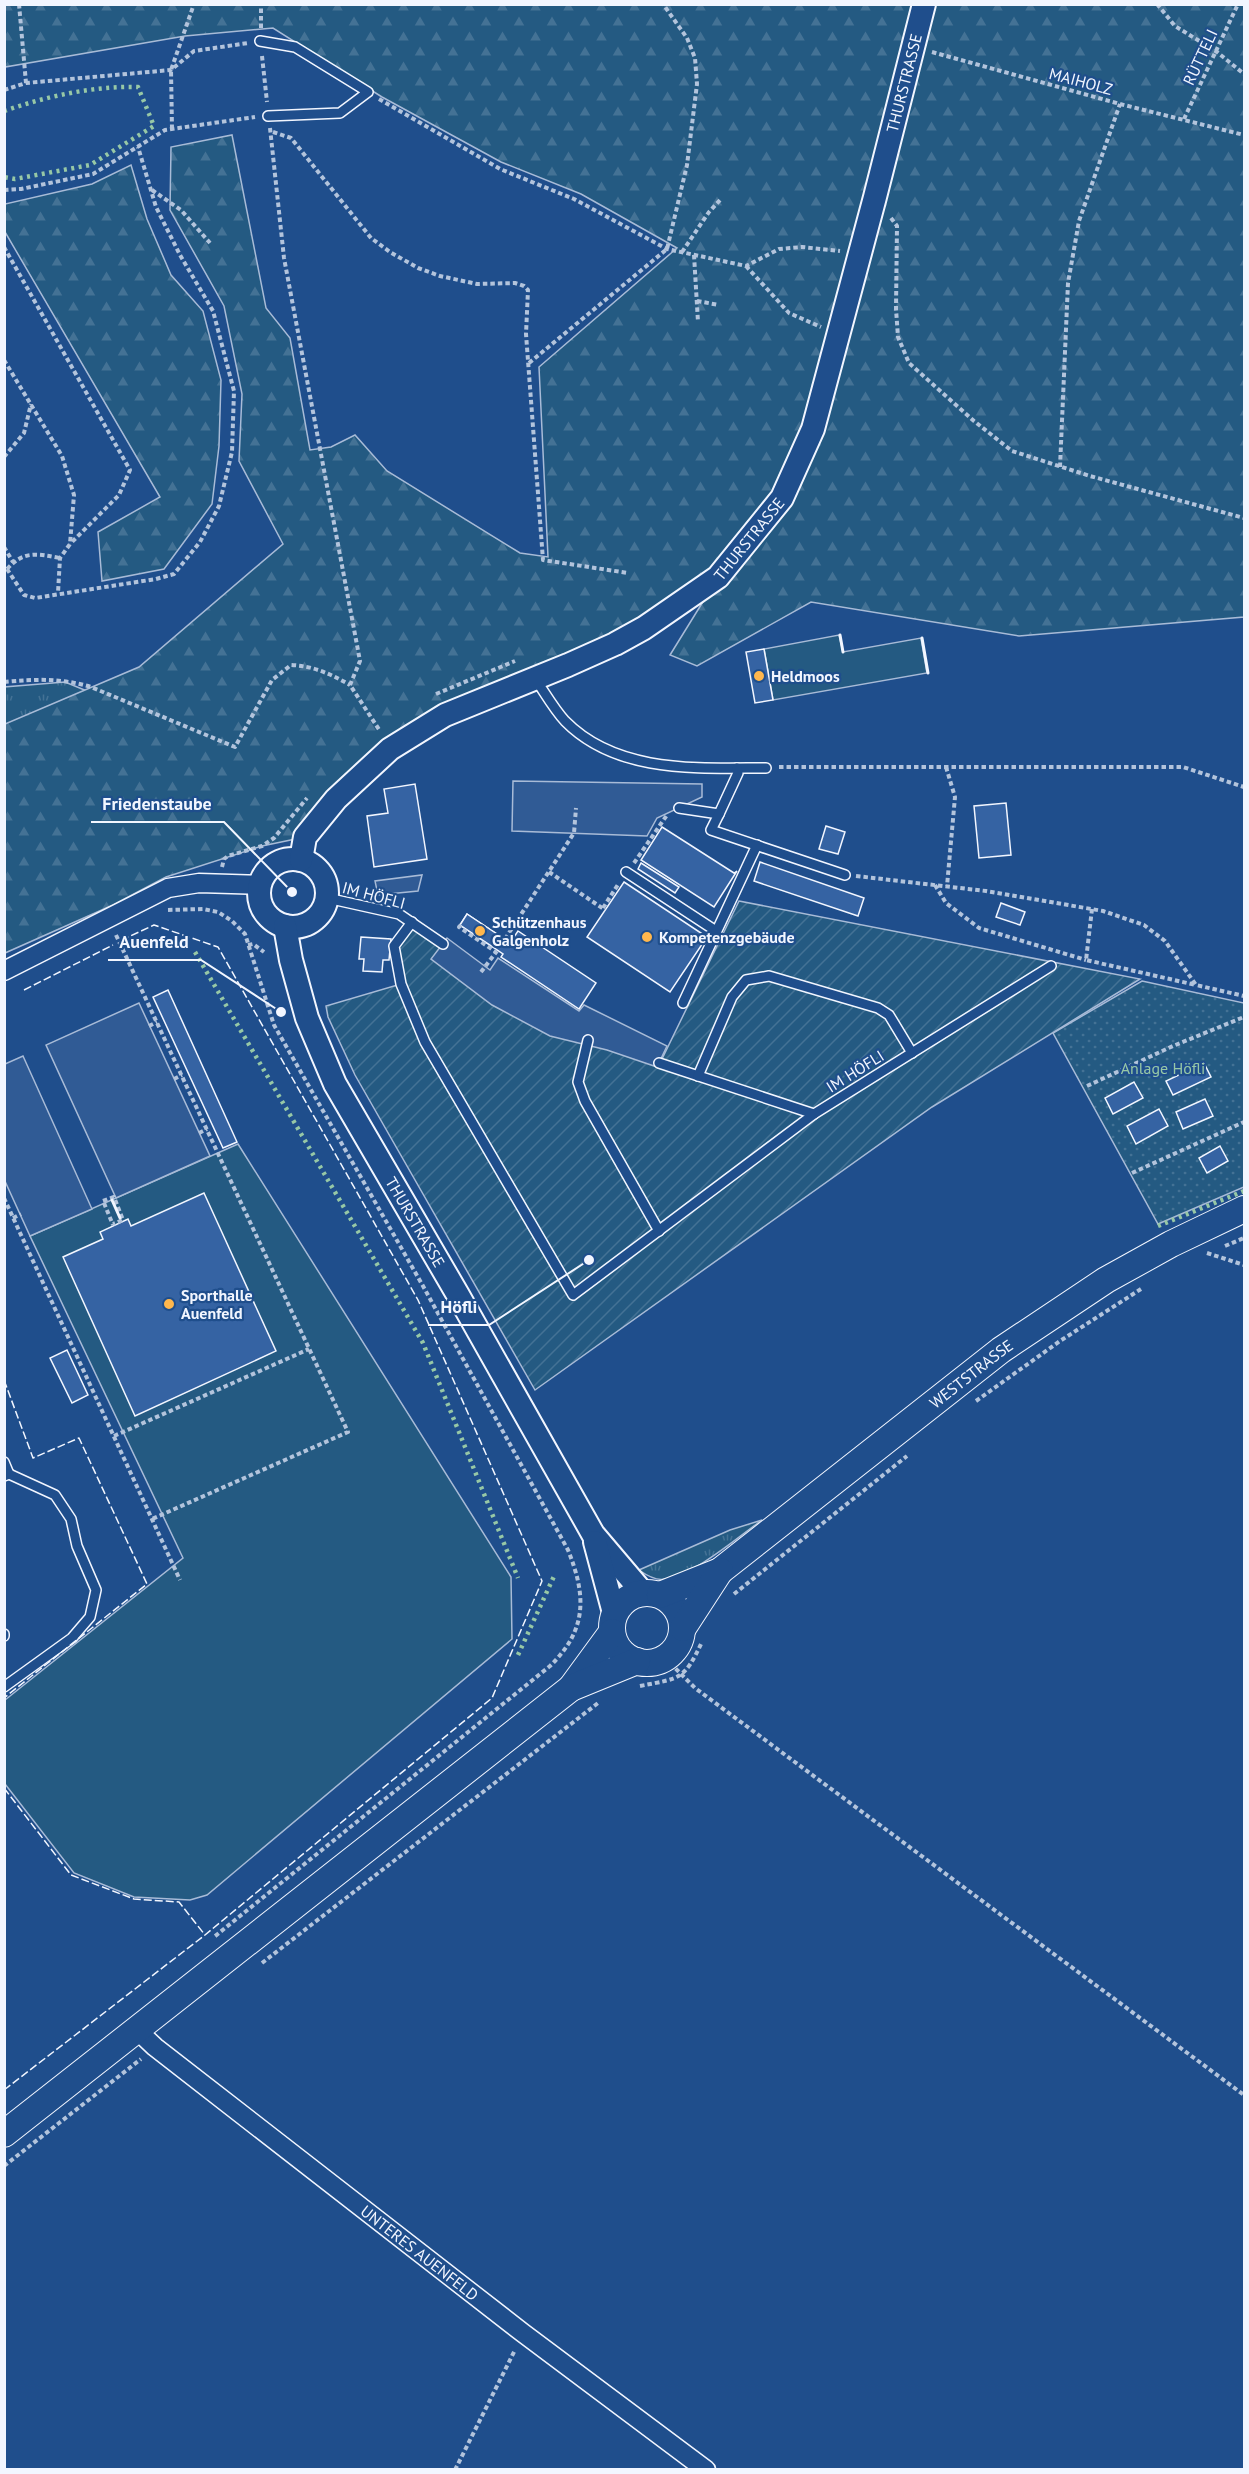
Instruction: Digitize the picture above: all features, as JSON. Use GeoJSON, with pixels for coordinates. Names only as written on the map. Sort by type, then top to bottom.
{"type":"FeatureCollection","features":[{"type":"Feature","properties":{"kind":"main road","name":"WESTSTRASSE"},"geometry":{"type":"LineString","coordinates":[[683,1628],[720,1571],[1001,1350],[1106,1280],[1171,1244],[1245,1209]]}},
{"type":"Feature","properties":{"kind":"main road","name":"WESTSTRASSE"},"geometry":{"type":"LineString","coordinates":[[571,1688],[627,1598],[652,1594],[720,1571]]}},
{"type":"Feature","properties":{"kind":"main road"},"geometry":{"type":"LineString","coordinates":[[613,1622],[620,1650],[637,1661],[648,1663],[665,1658],[679,1644],[683,1628],[678,1610],[673,1603],[652,1594]]}},
{"type":"Feature","properties":{"kind":"main road"},"geometry":{"type":"LineString","coordinates":[[4,2134],[571,1688],[637,1661]]}},
{"type":"Feature","properties":{"kind":"street","name":"THURSTRASSE"},"geometry":{"type":"LineString","coordinates":[[301,860],[305,837],[380,739],[535,678],[615,644],[644,628],[718,577],[782,498],[813,429],[924,4]]}},
{"type":"Feature","properties":{"kind":"street"},"geometry":{"type":"LineString","coordinates":[[301,860],[310,864],[324,878],[327,898],[319,915],[312,921],[304,926],[285,926],[275,922],[267,915],[259,896],[260,885],[271,867],[280,862],[301,860]]}},
{"type":"Feature","properties":{"kind":"street"},"geometry":{"type":"LineString","coordinates":[[4,971],[168,888],[199,884],[260,885]]}},
{"type":"Feature","properties":{"kind":"street","name":"THURSTRASSE"},"geometry":{"type":"LineString","coordinates":[[285,926],[291,960],[307,1018],[335,1084],[593,1534],[652,1594]]}},
{"type":"Feature","properties":{"kind":"street","name":"THURSTRASSE"},"geometry":{"type":"LineString","coordinates":[[593,1534],[613,1622]]}},
{"type":"Feature","properties":{"kind":"street","name":"UNTERES AUENFELD"},"geometry":{"type":"LineString","coordinates":[[137,2030],[155,2047],[523,2333],[706,2469]]}},
{"type":"Feature","properties":{"kind":"lane"},"geometry":{"type":"LineString","coordinates":[[260,41],[295,47],[368,92],[340,113],[268,116]]}},
{"type":"Feature","properties":{"kind":"lane"},"geometry":{"type":"LineString","coordinates":[[535,678],[565,720],[588,740],[616,753],[673,767],[766,768]]}},
{"type":"Feature","properties":{"kind":"lane"},"geometry":{"type":"LineString","coordinates":[[737,768],[738,773],[711,830],[845,875]]}},
{"type":"Feature","properties":{"kind":"lane"},"geometry":{"type":"LineString","coordinates":[[675,808],[718,814]]}},
{"type":"Feature","properties":{"kind":"lane"},"geometry":{"type":"LineString","coordinates":[[682,1003],[757,845]]}},
{"type":"Feature","properties":{"kind":"lane"},"geometry":{"type":"LineString","coordinates":[[626,872],[716,932]]}},
{"type":"Feature","properties":{"kind":"lane","name":"IM HÖFLI"},"geometry":{"type":"LineString","coordinates":[[327,898],[399,914],[443,944]]}},
{"type":"Feature","properties":{"kind":"lane","name":"IM HÖFLI"},"geometry":{"type":"LineString","coordinates":[[412,922],[394,946],[401,984],[425,1042],[573,1295],[814,1114],[1051,966]]}},
{"type":"Feature","properties":{"kind":"lane"},"geometry":{"type":"LineString","coordinates":[[698,1076],[732,997],[746,980],[769,976],[878,1008],[889,1015],[912,1053]]}},
{"type":"Feature","properties":{"kind":"lane"},"geometry":{"type":"LineString","coordinates":[[588,1040],[578,1082],[585,1101],[659,1231]]}},
{"type":"Feature","properties":{"kind":"lane"},"geometry":{"type":"LineString","coordinates":[[659,1063],[814,1114]]}},
{"type":"Feature","properties":{"kind":"lane"},"geometry":{"type":"LineString","coordinates":[[4,1462],[7,1475],[55,1495],[71,1519],[77,1546],[96,1590],[90,1617],[72,1638],[4,1687]]}},
{"type":"Feature","properties":{"kind":"path"},"geometry":{"type":"LineString","coordinates":[[19,4],[26,82]]}},
{"type":"Feature","properties":{"kind":"path"},"geometry":{"type":"LineString","coordinates":[[172,129],[171,70],[194,4]]}},
{"type":"Feature","properties":{"kind":"path"},"geometry":{"type":"LineString","coordinates":[[261,4],[260,41],[284,258],[360,661],[350,685]]}},
{"type":"Feature","properties":{"kind":"path"},"geometry":{"type":"LineString","coordinates":[[528,364],[667,249],[687,165],[697,84],[696,58],[687,38],[663,4]]}},
{"type":"Feature","properties":{"kind":"path"},"geometry":{"type":"LineString","coordinates":[[1157,4],[1175,26],[1245,74]]}},
{"type":"Feature","properties":{"kind":"path","name":"RÜTTELI"},"geometry":{"type":"LineString","coordinates":[[1184,119],[1238,4]]}},
{"type":"Feature","properties":{"kind":"path"},"geometry":{"type":"LineString","coordinates":[[4,90],[26,82],[171,70],[194,51],[260,41]]}},
{"type":"Feature","properties":{"kind":"path","name":"MAIHOLZ"},"geometry":{"type":"LineString","coordinates":[[913,47],[1120,104],[1245,135]]}},
{"type":"Feature","properties":{"kind":"path"},"geometry":{"type":"LineString","coordinates":[[368,92],[500,169],[574,199],[667,249],[746,266],[789,313],[822,327]]}},
{"type":"Feature","properties":{"kind":"path"},"geometry":{"type":"LineString","coordinates":[[1060,467],[1068,283],[1079,221],[1120,104]]}},
{"type":"Feature","properties":{"kind":"path"},"geometry":{"type":"LineString","coordinates":[[4,190],[21,189],[93,174],[165,130],[268,116]]}},
{"type":"Feature","properties":{"kind":"path"},"geometry":{"type":"LineString","coordinates":[[270,130],[291,138],[370,238],[400,257],[418,268],[440,276],[477,284],[515,283],[528,290],[526,334],[543,560],[627,573]]}},
{"type":"Feature","properties":{"kind":"path"},"geometry":{"type":"LineString","coordinates":[[60,558],[33,553],[13,562],[6,569],[24,595],[35,598],[137,582],[174,573],[200,542],[219,506],[229,463],[234,391],[213,311],[180,255],[156,207],[138,147]]}},
{"type":"Feature","properties":{"kind":"path"},"geometry":{"type":"LineString","coordinates":[[151,189],[181,210],[210,243]]}},
{"type":"Feature","properties":{"kind":"path"},"geometry":{"type":"LineString","coordinates":[[875,197],[897,226],[898,337],[909,363],[974,421],[1012,451],[1060,467],[1245,518]]}},
{"type":"Feature","properties":{"kind":"path"},"geometry":{"type":"LineString","coordinates":[[682,252],[709,212],[720,200]]}},
{"type":"Feature","properties":{"kind":"path"},"geometry":{"type":"LineString","coordinates":[[838,262],[844,241]]}},
{"type":"Feature","properties":{"kind":"path"},"geometry":{"type":"LineString","coordinates":[[746,266],[779,249],[802,246],[841,251]]}},
{"type":"Feature","properties":{"kind":"path"},"geometry":{"type":"LineString","coordinates":[[4,247],[130,470],[120,495],[70,544],[60,558],[58,593]]}},
{"type":"Feature","properties":{"kind":"path"},"geometry":{"type":"LineString","coordinates":[[694,255],[698,322]]}},
{"type":"Feature","properties":{"kind":"path"},"geometry":{"type":"LineString","coordinates":[[697,301],[719,305]]}},
{"type":"Feature","properties":{"kind":"path"},"geometry":{"type":"LineString","coordinates":[[819,338],[825,316]]}},
{"type":"Feature","properties":{"kind":"path"},"geometry":{"type":"LineString","coordinates":[[4,360],[62,456],[74,495],[70,544]]}},
{"type":"Feature","properties":{"kind":"path"},"geometry":{"type":"LineString","coordinates":[[4,457],[24,433],[31,404]]}},
{"type":"Feature","properties":{"kind":"path"},"geometry":{"type":"LineString","coordinates":[[4,547],[13,562]]}},
{"type":"Feature","properties":{"kind":"path"},"geometry":{"type":"LineString","coordinates":[[427,700],[444,689],[520,659]]}},
{"type":"Feature","properties":{"kind":"path"},"geometry":{"type":"LineString","coordinates":[[4,682],[44,678],[68,680],[91,687],[235,747],[272,680],[291,665],[307,666],[333,675],[350,685],[380,739]]}},
{"type":"Feature","properties":{"kind":"path"},"geometry":{"type":"LineString","coordinates":[[380,739],[387,726]]}},
{"type":"Feature","properties":{"kind":"path"},"geometry":{"type":"LineString","coordinates":[[946,767],[955,797],[946,886]]}},
{"type":"Feature","properties":{"kind":"path"},"geometry":{"type":"LineString","coordinates":[[766,768],[1183,767],[1245,787]]}},
{"type":"Feature","properties":{"kind":"path"},"geometry":{"type":"LineString","coordinates":[[222,863],[228,856],[262,846],[274,837],[312,793]]}},
{"type":"Feature","properties":{"kind":"path"},"geometry":{"type":"LineString","coordinates":[[505,939],[574,833],[576,808]]}},
{"type":"Feature","properties":{"kind":"path"},"geometry":{"type":"LineString","coordinates":[[549,872],[604,909],[626,872],[675,808]]}},
{"type":"Feature","properties":{"kind":"path"},"geometry":{"type":"LineString","coordinates":[[845,875],[986,891],[1092,909],[1144,925],[1166,941],[1196,985]]}},
{"type":"Feature","properties":{"kind":"path"},"geometry":{"type":"LineString","coordinates":[[935,885],[946,903],[979,928],[1086,960],[1245,996]]}},
{"type":"Feature","properties":{"kind":"path"},"geometry":{"type":"LineString","coordinates":[[165,910],[203,909],[218,912],[232,921],[245,934],[274,1025],[423,1286],[568,1550],[579,1576],[582,1597],[575,1630],[568,1645],[550,1666],[211,1939]]}},
{"type":"Feature","properties":{"kind":"path"},"geometry":{"type":"LineString","coordinates":[[1086,960],[1092,909]]}},
{"type":"Feature","properties":{"kind":"path"},"geometry":{"type":"LineString","coordinates":[[108,918],[348,1432],[152,1519]]}},
{"type":"Feature","properties":{"kind":"path"},"geometry":{"type":"LineString","coordinates":[[461,926],[459,927],[497,951],[481,972]]}},
{"type":"Feature","properties":{"kind":"path"},"geometry":{"type":"LineString","coordinates":[[248,945],[253,944],[264,952]]}},
{"type":"Feature","properties":{"kind":"path"},"geometry":{"type":"LineString","coordinates":[[1087,1086],[1173,1046],[1245,1017]]}},
{"type":"Feature","properties":{"kind":"path"},"geometry":{"type":"LineString","coordinates":[[149,1026],[157,1022]]}},
{"type":"Feature","properties":{"kind":"path"},"geometry":{"type":"LineString","coordinates":[[174,1079],[182,1075]]}},
{"type":"Feature","properties":{"kind":"path"},"geometry":{"type":"LineString","coordinates":[[1132,1173],[1245,1122]]}},
{"type":"Feature","properties":{"kind":"path"},"geometry":{"type":"LineString","coordinates":[[199,1133],[207,1129]]}},
{"type":"Feature","properties":{"kind":"path"},"geometry":{"type":"LineString","coordinates":[[114,1197],[123,1220],[113,1225],[104,1202],[114,1197]]}},
{"type":"Feature","properties":{"kind":"path"},"geometry":{"type":"LineString","coordinates":[[4,1198],[180,1580]]}},
{"type":"Feature","properties":{"kind":"path"},"geometry":{"type":"LineString","coordinates":[[14,1218],[21,1214]]}},
{"type":"Feature","properties":{"kind":"path"},"geometry":{"type":"LineString","coordinates":[[1207,1252],[1245,1265]]}},
{"type":"Feature","properties":{"kind":"path"},"geometry":{"type":"LineString","coordinates":[[114,1436],[309,1349]]}},
{"type":"Feature","properties":{"kind":"path"},"geometry":{"type":"LineString","coordinates":[[665,1658],[695,1688],[1245,2095]]}},
{"type":"Feature","properties":{"kind":"path"},"geometry":{"type":"LineString","coordinates":[[455,2469],[523,2333]]}},
{"type":"Feature","properties":{"kind":"green space"},"geometry":{"type":"Polygon","coordinates":[[[5,5],[1244,5],[1244,617],[1019,636],[811,602],[697,666],[670,655],[717,579],[644,628],[445,715],[305,837],[262,846],[166,877],[113,905],[5,953],[5,724],[139,667],[283,544],[239,461],[242,394],[224,306],[170,210],[171,147],[232,135],[266,308],[290,338],[310,450],[331,447],[355,435],[387,471],[520,553],[548,557],[539,367],[677,248],[581,194],[501,162],[382,97],[273,28],[185,36],[5,67],[5,5]]]}},
{"type":"Feature","properties":{"kind":"green space"},"geometry":{"type":"Polygon","coordinates":[[[131,165],[147,219],[171,275],[203,311],[221,380],[219,446],[212,504],[164,569],[102,581],[98,532],[160,497],[5,232],[5,204],[92,184],[131,165]]]}},
{"type":"Feature","properties":{"kind":"green space"},"geometry":{"type":"Polygon","coordinates":[[[839,635],[843,652],[921,638],[927,673],[773,700],[764,649],[839,635]]]}},
{"type":"Feature","properties":{"kind":"green space"},"geometry":{"type":"Polygon","coordinates":[[[65,682],[87,691],[5,725],[4,687],[65,682]]]}},
{"type":"Feature","properties":{"kind":"green space"},"geometry":{"type":"Polygon","coordinates":[[[739,901],[1140,979],[932,1107],[535,1390],[355,1075],[328,1017],[326,1006],[401,984],[394,946],[412,922],[521,1001],[660,1063],[739,901]]]}},
{"type":"Feature","properties":{"kind":"green space","name":"Anlage Höfli"},"geometry":{"type":"Polygon","coordinates":[[[1142,981],[1244,1003],[1244,1187],[1158,1224],[1053,1033],[1142,981]]]}},
{"type":"Feature","properties":{"kind":"green space"},"geometry":{"type":"Polygon","coordinates":[[[238,1144],[511,1577],[512,1639],[207,1895],[190,1900],[134,1897],[74,1873],[5,1784],[5,1700],[183,1558],[30,1236],[238,1144]]]}},
{"type":"Feature","properties":{"kind":"green space"},"geometry":{"type":"Polygon","coordinates":[[[762,1520],[689,1571],[658,1579],[639,1570],[730,1530],[762,1520]]]}},
{"type":"Feature","properties":{"kind":"shaded area"},"geometry":{"type":"Polygon","coordinates":[[[513,781],[702,784],[702,797],[657,818],[647,836],[512,831],[513,781]]]}},
{"type":"Feature","properties":{"kind":"shaded area"},"geometry":{"type":"Polygon","coordinates":[[[422,875],[418,891],[378,895],[375,881],[422,875]]]}},
{"type":"Feature","properties":{"kind":"shaded area"},"geometry":{"type":"Polygon","coordinates":[[[447,938],[490,970],[498,958],[579,1011],[584,1005],[667,1046],[657,1067],[607,1050],[550,1036],[492,1005],[431,959],[447,938]]]}},
{"type":"Feature","properties":{"kind":"shaded area"},"geometry":{"type":"Polygon","coordinates":[[[139,1003],[210,1156],[116,1198],[46,1045],[139,1003]]]}},
{"type":"Feature","properties":{"kind":"shaded area"},"geometry":{"type":"Polygon","coordinates":[[[23,1056],[92,1209],[30,1236],[4,1179],[5,1064],[23,1056]]]}},
{"type":"Feature","properties":{"kind":"building","name":"Heldmoos"},"geometry":{"type":"Polygon","coordinates":[[[764,649],[773,700],[755,703],[746,652],[764,649]]]}},
{"type":"Feature","properties":{"kind":"building"},"geometry":{"type":"Polygon","coordinates":[[[415,784],[427,859],[374,867],[367,816],[388,813],[384,789],[415,784]]]}},
{"type":"Feature","properties":{"kind":"building"},"geometry":{"type":"Polygon","coordinates":[[[1006,803],[1011,855],[979,858],[974,806],[1006,803]]]}},
{"type":"Feature","properties":{"kind":"building"},"geometry":{"type":"Polygon","coordinates":[[[826,826],[845,832],[838,854],[819,849],[826,826]]]}},
{"type":"Feature","properties":{"kind":"building"},"geometry":{"type":"Polygon","coordinates":[[[662,827],[734,873],[737,871],[714,907],[641,860],[662,827]]]}},
{"type":"Feature","properties":{"kind":"building"},"geometry":{"type":"Polygon","coordinates":[[[760,862],[864,898],[858,916],[754,881],[760,862]]]}},
{"type":"Feature","properties":{"kind":"building"},"geometry":{"type":"Polygon","coordinates":[[[641,863],[679,887],[675,893],[638,869],[641,863]]]}},
{"type":"Feature","properties":{"kind":"building","name":"Kompetenzgebäude"},"geometry":{"type":"Polygon","coordinates":[[[624,882],[707,937],[670,992],[587,937],[624,882]]]}},
{"type":"Feature","properties":{"kind":"building"},"geometry":{"type":"Polygon","coordinates":[[[1001,903],[1025,912],[1020,925],[996,917],[1001,903]]]}},
{"type":"Feature","properties":{"kind":"building"},"geometry":{"type":"Polygon","coordinates":[[[467,914],[510,943],[518,931],[596,983],[579,1009],[501,957],[503,954],[460,925],[467,914]]]}},
{"type":"Feature","properties":{"kind":"building","name":"Schützenhaus Galgenholz"},"geometry":{"type":"Polygon","coordinates":[[[467,914],[500,936],[493,947],[460,925],[467,914]]]}},
{"type":"Feature","properties":{"kind":"building"},"geometry":{"type":"Polygon","coordinates":[[[361,937],[391,939],[389,960],[383,960],[382,972],[363,971],[364,959],[359,959],[361,937]]]}},
{"type":"Feature","properties":{"kind":"building"},"geometry":{"type":"Polygon","coordinates":[[[168,990],[237,1142],[223,1148],[153,997],[168,990]]]}},
{"type":"Feature","properties":{"kind":"building"},"geometry":{"type":"Polygon","coordinates":[[[1204,1063],[1211,1077],[1173,1095],[1166,1081],[1204,1063]]]}},
{"type":"Feature","properties":{"kind":"building"},"geometry":{"type":"Polygon","coordinates":[[[1134,1082],[1143,1098],[1113,1114],[1105,1098],[1134,1082]]]}},
{"type":"Feature","properties":{"kind":"building"},"geometry":{"type":"Polygon","coordinates":[[[1205,1099],[1213,1116],[1183,1129],[1176,1112],[1205,1099]]]}},
{"type":"Feature","properties":{"kind":"building"},"geometry":{"type":"Polygon","coordinates":[[[1159,1109],[1168,1126],[1136,1144],[1127,1126],[1159,1109]]]}},
{"type":"Feature","properties":{"kind":"building"},"geometry":{"type":"Polygon","coordinates":[[[1220,1146],[1228,1161],[1207,1173],[1199,1158],[1220,1146]]]}},
{"type":"Feature","properties":{"kind":"building","name":"Sporthalle Auenfeld"},"geometry":{"type":"Polygon","coordinates":[[[204,1193],[276,1351],[135,1416],[63,1257],[103,1239],[100,1232],[128,1219],[131,1226],[204,1193]]]}},
{"type":"Feature","properties":{"kind":"building"},"geometry":{"type":"Polygon","coordinates":[[[67,1350],[88,1395],[72,1403],[50,1358],[67,1350]]]}},
{"type":"Feature","properties":{"kind":"hedge"},"geometry":{"type":"LineString","coordinates":[[4,111],[70,93],[104,88],[138,87],[154,126],[90,165],[15,179],[4,177]]}},
{"type":"Feature","properties":{"kind":"hedge"},"geometry":{"type":"LineString","coordinates":[[195,952],[423,1343],[518,1578]]}},
{"type":"Feature","properties":{"kind":"hedge"},"geometry":{"type":"LineString","coordinates":[[1158,1226],[1244,1191]]}},
{"type":"Feature","properties":{"kind":"hedge"},"geometry":{"type":"LineString","coordinates":[[518,1655],[555,1574]]}},
{"type":"Feature","properties":{"kind":"fence"},"geometry":{"type":"LineString","coordinates":[[4,2090],[205,1935],[492,1698],[542,1581],[418,1300],[218,947],[154,925],[126,938]]}},
{"type":"Feature","properties":{"kind":"fence"},"geometry":{"type":"LineString","coordinates":[[24,990],[113,945]]}},
{"type":"Feature","properties":{"kind":"fence"},"geometry":{"type":"LineString","coordinates":[[4,1380],[33,1458],[79,1438],[147,1584],[4,1698]]}},
{"type":"Feature","properties":{"kind":"fence"},"geometry":{"type":"LineString","coordinates":[[4,1788],[71,1875],[134,1899],[179,1902],[205,1935]]}},
{"type":"Feature","properties":{"kind":"wall"},"geometry":{"type":"LineString","coordinates":[[840,635],[843,652]]}},
{"type":"Feature","properties":{"kind":"wall"},"geometry":{"type":"LineString","coordinates":[[922,638],[928,673]]}},
{"type":"Feature","properties":{"kind":"wall"},"geometry":{"type":"LineString","coordinates":[[112,1200],[120,1218]]}},
{"type":"Feature","properties":{"kind":"place","name":"Heldmoos"},"geometry":{"type":"Point","coordinates":[759,676]}},
{"type":"Feature","properties":{"kind":"place","name":"Friedenstaube"},"geometry":{"type":"Point","coordinates":[292,892]}},
{"type":"Feature","properties":{"kind":"place","name":"Schützenhaus Galgenholz"},"geometry":{"type":"Point","coordinates":[480,931]}},
{"type":"Feature","properties":{"kind":"place","name":"Kompetenzgebäude"},"geometry":{"type":"Point","coordinates":[647,937]}},
{"type":"Feature","properties":{"kind":"place","name":"Auenfeld"},"geometry":{"type":"Point","coordinates":[281,1012]}},
{"type":"Feature","properties":{"kind":"place","name":"Höfli"},"geometry":{"type":"Point","coordinates":[589,1260]}},
{"type":"Feature","properties":{"kind":"place","name":"Sporthalle Auenfeld"},"geometry":{"type":"Point","coordinates":[169,1304]}}]}
